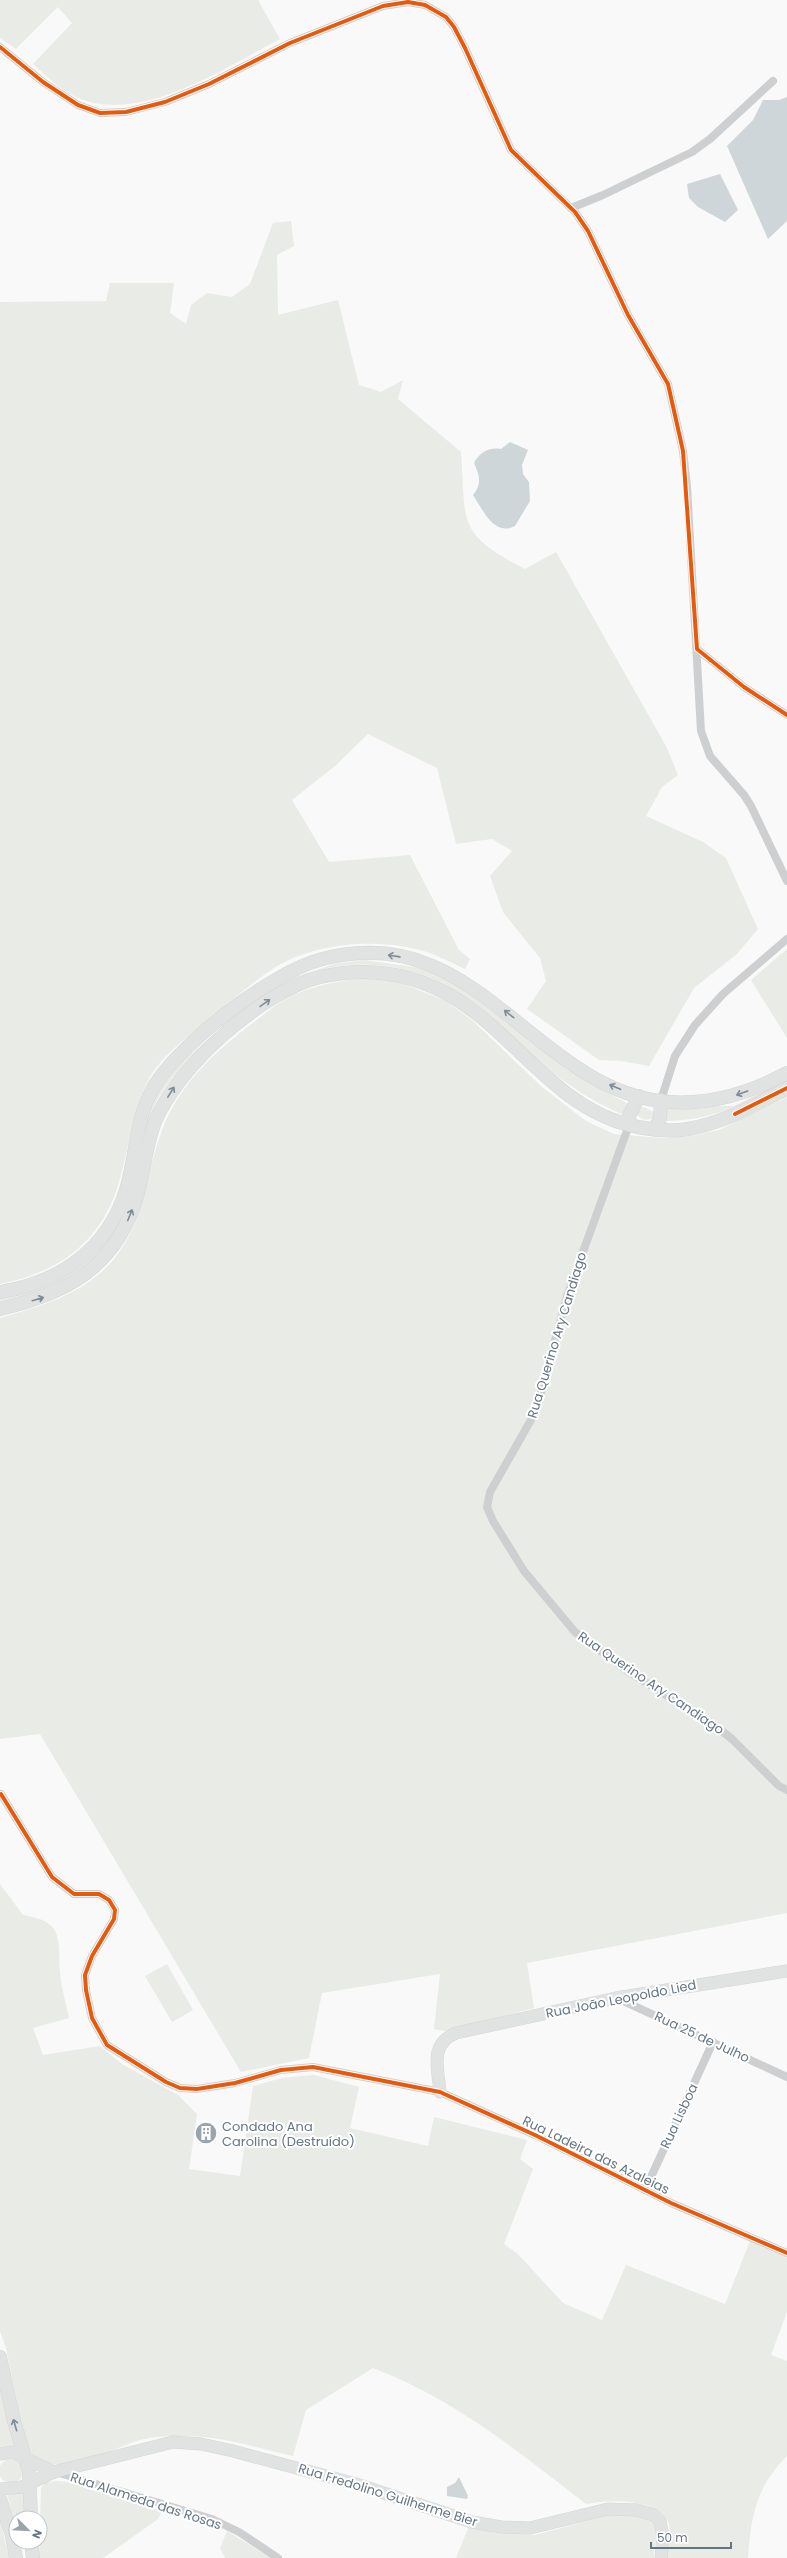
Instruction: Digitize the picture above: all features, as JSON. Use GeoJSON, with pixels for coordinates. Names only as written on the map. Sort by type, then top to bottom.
{"type":"FeatureCollection","features":[{"type":"Feature","properties":{"kind":"main road"},"geometry":{"type":"LineString","coordinates":[[0,1292],[38,1284],[54,1276],[93,1247],[114,1219],[121,1203],[141,1119],[151,1091],[160,1076],[194,1042],[252,994],[285,972],[318,960],[360,953],[383,954],[437,966],[473,986],[580,1069],[611,1086],[639,1096],[661,1100],[710,1101],[742,1094],[787,1073]]}},
{"type":"Feature","properties":{"kind":"main road"},"geometry":{"type":"LineString","coordinates":[[0,1309],[57,1292],[74,1284],[94,1267],[110,1250],[126,1224],[138,1193],[154,1124],[173,1087],[216,1043],[253,1011],[286,990],[318,978],[345,972],[380,972],[405,976],[446,993],[474,1012],[567,1095],[608,1119],[629,1125],[655,1129],[685,1130],[706,1125],[735,1114],[787,1088]]}},
{"type":"Feature","properties":{"kind":"main road"},"geometry":{"type":"LineString","coordinates":[[629,1125],[629,1116],[639,1096]]}},
{"type":"Feature","properties":{"kind":"main road"},"geometry":{"type":"LineString","coordinates":[[655,1129],[660,1118],[661,1100]]}},
{"type":"Feature","properties":{"kind":"main road"},"geometry":{"type":"LineString","coordinates":[[0,2357],[14,2422],[25,2457],[31,2484],[31,2510]]}},
{"type":"Feature","properties":{"kind":"main road"},"geometry":{"type":"LineString","coordinates":[[0,2499],[12,2535],[16,2558]]}},
{"type":"Feature","properties":{"kind":"street"},"geometry":{"type":"LineString","coordinates":[[0,47],[44,82],[78,105],[100,113],[126,112],[165,102],[209,84],[290,43],[383,6],[408,2],[425,5],[446,17],[454,27],[511,150],[571,208],[588,231],[628,315],[668,384],[684,451],[702,731],[710,756],[744,795],[751,806],[787,881]]}},
{"type":"Feature","properties":{"kind":"street"},"geometry":{"type":"LineString","coordinates":[[571,208],[603,195],[692,152],[710,139],[773,81]]}},
{"type":"Feature","properties":{"kind":"street"},"geometry":{"type":"LineString","coordinates":[[697,649],[744,687],[787,715]]}},
{"type":"Feature","properties":{"kind":"street"},"geometry":{"type":"LineString","coordinates":[[661,1100],[675,1056],[695,1025],[723,994],[787,939]]}},
{"type":"Feature","properties":{"kind":"street","name":"Rua Querino Ary Candiago"},"geometry":{"type":"LineString","coordinates":[[629,1125],[567,1296],[536,1411],[490,1492],[487,1507],[524,1572],[575,1632],[629,1672],[713,1724],[732,1739],[779,1786],[787,1790]]}},
{"type":"Feature","properties":{"kind":"street","name":"Rua Ladeira das Azaleias"},"geometry":{"type":"LineString","coordinates":[[1,1794],[52,1877],[74,1894],[99,1894],[109,1900],[115,1910],[114,1920],[92,1956],[85,1975],[92,2018],[107,2045],[118,2054],[166,2082],[180,2088],[197,2089],[228,2084],[281,2070],[313,2067],[440,2092],[535,2135],[645,2190],[787,2253]]}},
{"type":"Feature","properties":{"kind":"street","name":"Rua João Leopoldo Lied"},"geometry":{"type":"LineString","coordinates":[[440,2092],[437,2057],[438,2047],[445,2037],[456,2033],[616,1998],[787,1971]]}},
{"type":"Feature","properties":{"kind":"street","name":"Rua 25 de Julho"},"geometry":{"type":"LineString","coordinates":[[616,1998],[787,2077]]}},
{"type":"Feature","properties":{"kind":"street","name":"Rua Lisboa"},"geometry":{"type":"LineString","coordinates":[[645,2190],[713,2042]]}},
{"type":"Feature","properties":{"kind":"street","name":"Rua Fredolino Guilherme Bier"},"geometry":{"type":"LineString","coordinates":[[0,2489],[11,2490],[31,2484],[54,2472],[173,2442],[201,2444],[356,2484],[472,2522],[494,2526],[530,2528],[608,2509],[642,2511],[654,2515],[660,2521],[663,2537],[661,2558]]}},
{"type":"Feature","properties":{"kind":"street"},"geometry":{"type":"LineString","coordinates":[[0,2454],[13,2452],[54,2472]]}},
{"type":"Feature","properties":{"kind":"street","name":"Rua Alameda das Rosas"},"geometry":{"type":"LineString","coordinates":[[54,2472],[212,2519],[239,2532],[278,2558]]}},
{"type":"Feature","properties":{"kind":"shaded area"},"geometry":{"type":"Polygon","coordinates":[[[0,0],[258,0],[280,39],[207,78],[181,90],[153,99],[127,104],[101,104],[70,94],[53,82],[33,64],[72,23],[58,7],[16,49],[0,38],[0,0]]]}},
{"type":"Feature","properties":{"kind":"shaded area"},"geometry":{"type":"Polygon","coordinates":[[[787,97],[787,221],[768,239],[727,146],[753,120],[763,100],[779,100],[787,97]]]}},
{"type":"Feature","properties":{"kind":"shaded area"},"geometry":{"type":"Polygon","coordinates":[[[720,174],[738,210],[725,222],[698,207],[689,198],[687,184],[720,174]]]}},
{"type":"Feature","properties":{"kind":"shaded area"},"geometry":{"type":"Polygon","coordinates":[[[291,221],[294,246],[277,255],[278,315],[338,300],[359,385],[381,392],[403,380],[398,399],[461,452],[465,511],[469,524],[476,535],[487,546],[525,569],[556,552],[666,746],[678,775],[662,787],[646,816],[703,842],[726,858],[758,929],[737,954],[694,988],[649,1066],[621,1061],[599,1060],[527,1009],[546,981],[540,958],[503,912],[490,876],[512,851],[492,839],[456,844],[437,768],[368,734],[335,766],[292,800],[329,862],[410,855],[459,950],[470,959],[465,969],[418,949],[394,945],[359,944],[306,953],[289,960],[266,973],[178,1045],[162,1061],[149,1079],[143,1091],[135,1115],[120,1178],[113,1200],[103,1219],[91,1236],[77,1250],[61,1262],[22,1279],[0,1284],[0,302],[106,301],[110,283],[174,283],[170,313],[186,324],[191,305],[207,293],[232,297],[250,284],[273,223],[291,221]]]}},
{"type":"Feature","properties":{"kind":"shaded area"},"geometry":{"type":"Polygon","coordinates":[[[510,442],[528,450],[522,465],[523,474],[529,482],[530,501],[515,526],[501,528],[490,520],[473,495],[479,483],[478,472],[474,463],[476,459],[485,451],[501,449],[510,442]]]}},
{"type":"Feature","properties":{"kind":"shaded area"},"geometry":{"type":"Polygon","coordinates":[[[787,949],[787,1038],[751,980],[787,949]]]}},
{"type":"Feature","properties":{"kind":"shaded area"},"geometry":{"type":"Polygon","coordinates":[[[364,960],[431,971],[461,986],[587,1082],[627,1103],[624,1115],[590,1098],[558,1077],[523,1049],[467,999],[435,980],[416,973],[398,968],[380,966],[344,966],[308,973],[275,988],[289,979],[334,964],[364,960]]]}},
{"type":"Feature","properties":{"kind":"shaded area"},"geometry":{"type":"Polygon","coordinates":[[[353,979],[375,979],[399,982],[446,1001],[473,1021],[542,1087],[586,1121],[614,1134],[661,1138],[686,1137],[719,1130],[787,1097],[787,1913],[527,1963],[534,2008],[445,2031],[434,2029],[440,1974],[322,1993],[309,2058],[241,2072],[40,1734],[0,1739],[0,1318],[31,1309],[76,1290],[90,1281],[114,1259],[124,1245],[137,1215],[155,1152],[167,1118],[185,1088],[208,1061],[235,1037],[285,999],[312,988],[353,979]]]}},
{"type":"Feature","properties":{"kind":"shaded area"},"geometry":{"type":"Polygon","coordinates":[[[264,996],[185,1064],[162,1092],[153,1110],[148,1125],[123,1216],[114,1234],[102,1250],[73,1274],[56,1283],[38,1291],[0,1302],[0,1298],[34,1291],[64,1277],[90,1258],[102,1245],[113,1231],[154,1100],[167,1077],[185,1059],[236,1015],[264,996]]]}},
{"type":"Feature","properties":{"kind":"shaded area"},"geometry":{"type":"Polygon","coordinates":[[[787,1079],[787,1082],[743,1104],[729,1109],[699,1118],[665,1121],[668,1106],[734,1106],[787,1079]]]}},
{"type":"Feature","properties":{"kind":"shaded area"},"geometry":{"type":"Polygon","coordinates":[[[644,1107],[655,1113],[653,1118],[645,1120],[637,1115],[636,1112],[640,1108],[644,1107]]]}},
{"type":"Feature","properties":{"kind":"shaded area"},"geometry":{"type":"Polygon","coordinates":[[[0,1884],[23,1915],[46,1922],[56,1933],[58,1940],[62,1989],[69,2018],[33,2028],[43,2055],[100,2046],[122,2064],[178,2095],[197,2114],[189,2169],[240,2176],[253,2086],[282,2078],[314,2075],[359,2087],[350,2128],[428,2146],[434,2117],[527,2140],[520,2159],[533,2169],[504,2244],[518,2254],[563,2303],[602,2320],[626,2265],[725,2304],[750,2241],[787,2257],[787,2312],[771,2355],[787,2361],[787,2456],[768,2479],[757,2503],[753,2515],[748,2558],[667,2558],[670,2528],[664,2515],[656,2509],[633,2502],[620,2501],[586,2504],[510,2446],[458,2411],[402,2380],[373,2368],[306,2410],[293,2456],[224,2440],[196,2436],[177,2436],[156,2437],[140,2440],[96,2457],[65,2465],[51,2464],[38,2458],[26,2447],[6,2348],[0,2331],[0,1884]]]}},
{"type":"Feature","properties":{"kind":"shaded area"},"geometry":{"type":"Polygon","coordinates":[[[167,1964],[193,2010],[172,2022],[145,1976],[167,1964]]]}},
{"type":"Feature","properties":{"kind":"shaded area"},"geometry":{"type":"Polygon","coordinates":[[[0,2385],[15,2446],[0,2447],[0,2385]]]}},
{"type":"Feature","properties":{"kind":"shaded area"},"geometry":{"type":"Polygon","coordinates":[[[11,2459],[19,2463],[23,2471],[19,2479],[11,2483],[3,2479],[-1,2471],[3,2463],[11,2459]]]}},
{"type":"Feature","properties":{"kind":"shaded area"},"geometry":{"type":"Polygon","coordinates":[[[459,2477],[468,2496],[467,2499],[447,2496],[447,2487],[455,2483],[459,2477]]]}},
{"type":"Feature","properties":{"kind":"shaded area"},"geometry":{"type":"Polygon","coordinates":[[[56,2481],[67,2482],[162,2511],[158,2519],[103,2558],[39,2558],[39,2550],[48,2550],[48,2510],[40,2510],[41,2488],[45,2483],[56,2481]]]}},
{"type":"Feature","properties":{"kind":"shaded area"},"geometry":{"type":"Polygon","coordinates":[[[25,2492],[25,2510],[12,2510],[7,2495],[25,2492]]]}},
{"type":"Feature","properties":{"kind":"shaded area"},"geometry":{"type":"Polygon","coordinates":[[[613,2514],[645,2517],[654,2524],[656,2529],[656,2539],[654,2558],[456,2558],[469,2526],[494,2533],[535,2535],[613,2514]]]}},
{"type":"Feature","properties":{"kind":"shaded area"},"geometry":{"type":"Polygon","coordinates":[[[0,2519],[9,2558],[0,2558],[0,2519]]]}},
{"type":"Feature","properties":{"kind":"shaded area"},"geometry":{"type":"Polygon","coordinates":[[[227,2531],[271,2558],[225,2558],[220,2548],[227,2531]]]}},
{"type":"Feature","properties":{"kind":"cycle path"},"geometry":{"type":"LineString","coordinates":[[0,47],[43,82],[78,105],[100,113],[126,112],[165,102],[209,84],[290,43],[383,6],[408,2],[425,5],[446,17],[454,27],[465,48],[511,150],[575,212],[588,231],[628,315],[668,384],[683,451],[697,649],[744,687],[787,715]]}},
{"type":"Feature","properties":{"kind":"cycle path"},"geometry":{"type":"LineString","coordinates":[[735,1114],[787,1088]]}},
{"type":"Feature","properties":{"kind":"cycle path"},"geometry":{"type":"LineString","coordinates":[[1,1794],[52,1877],[74,1894],[99,1894],[109,1900],[115,1910],[114,1919],[92,1956],[85,1975],[86,1990],[92,2018],[107,2045],[166,2082],[180,2088],[197,2089],[235,2083],[281,2070],[313,2067],[440,2092],[535,2135],[671,2203],[787,2253]]}},
{"type":"Feature","properties":{"kind":"place","name":"Condado Ana Carolina (Destruído)"},"geometry":{"type":"Point","coordinates":[206,2133]}}]}
